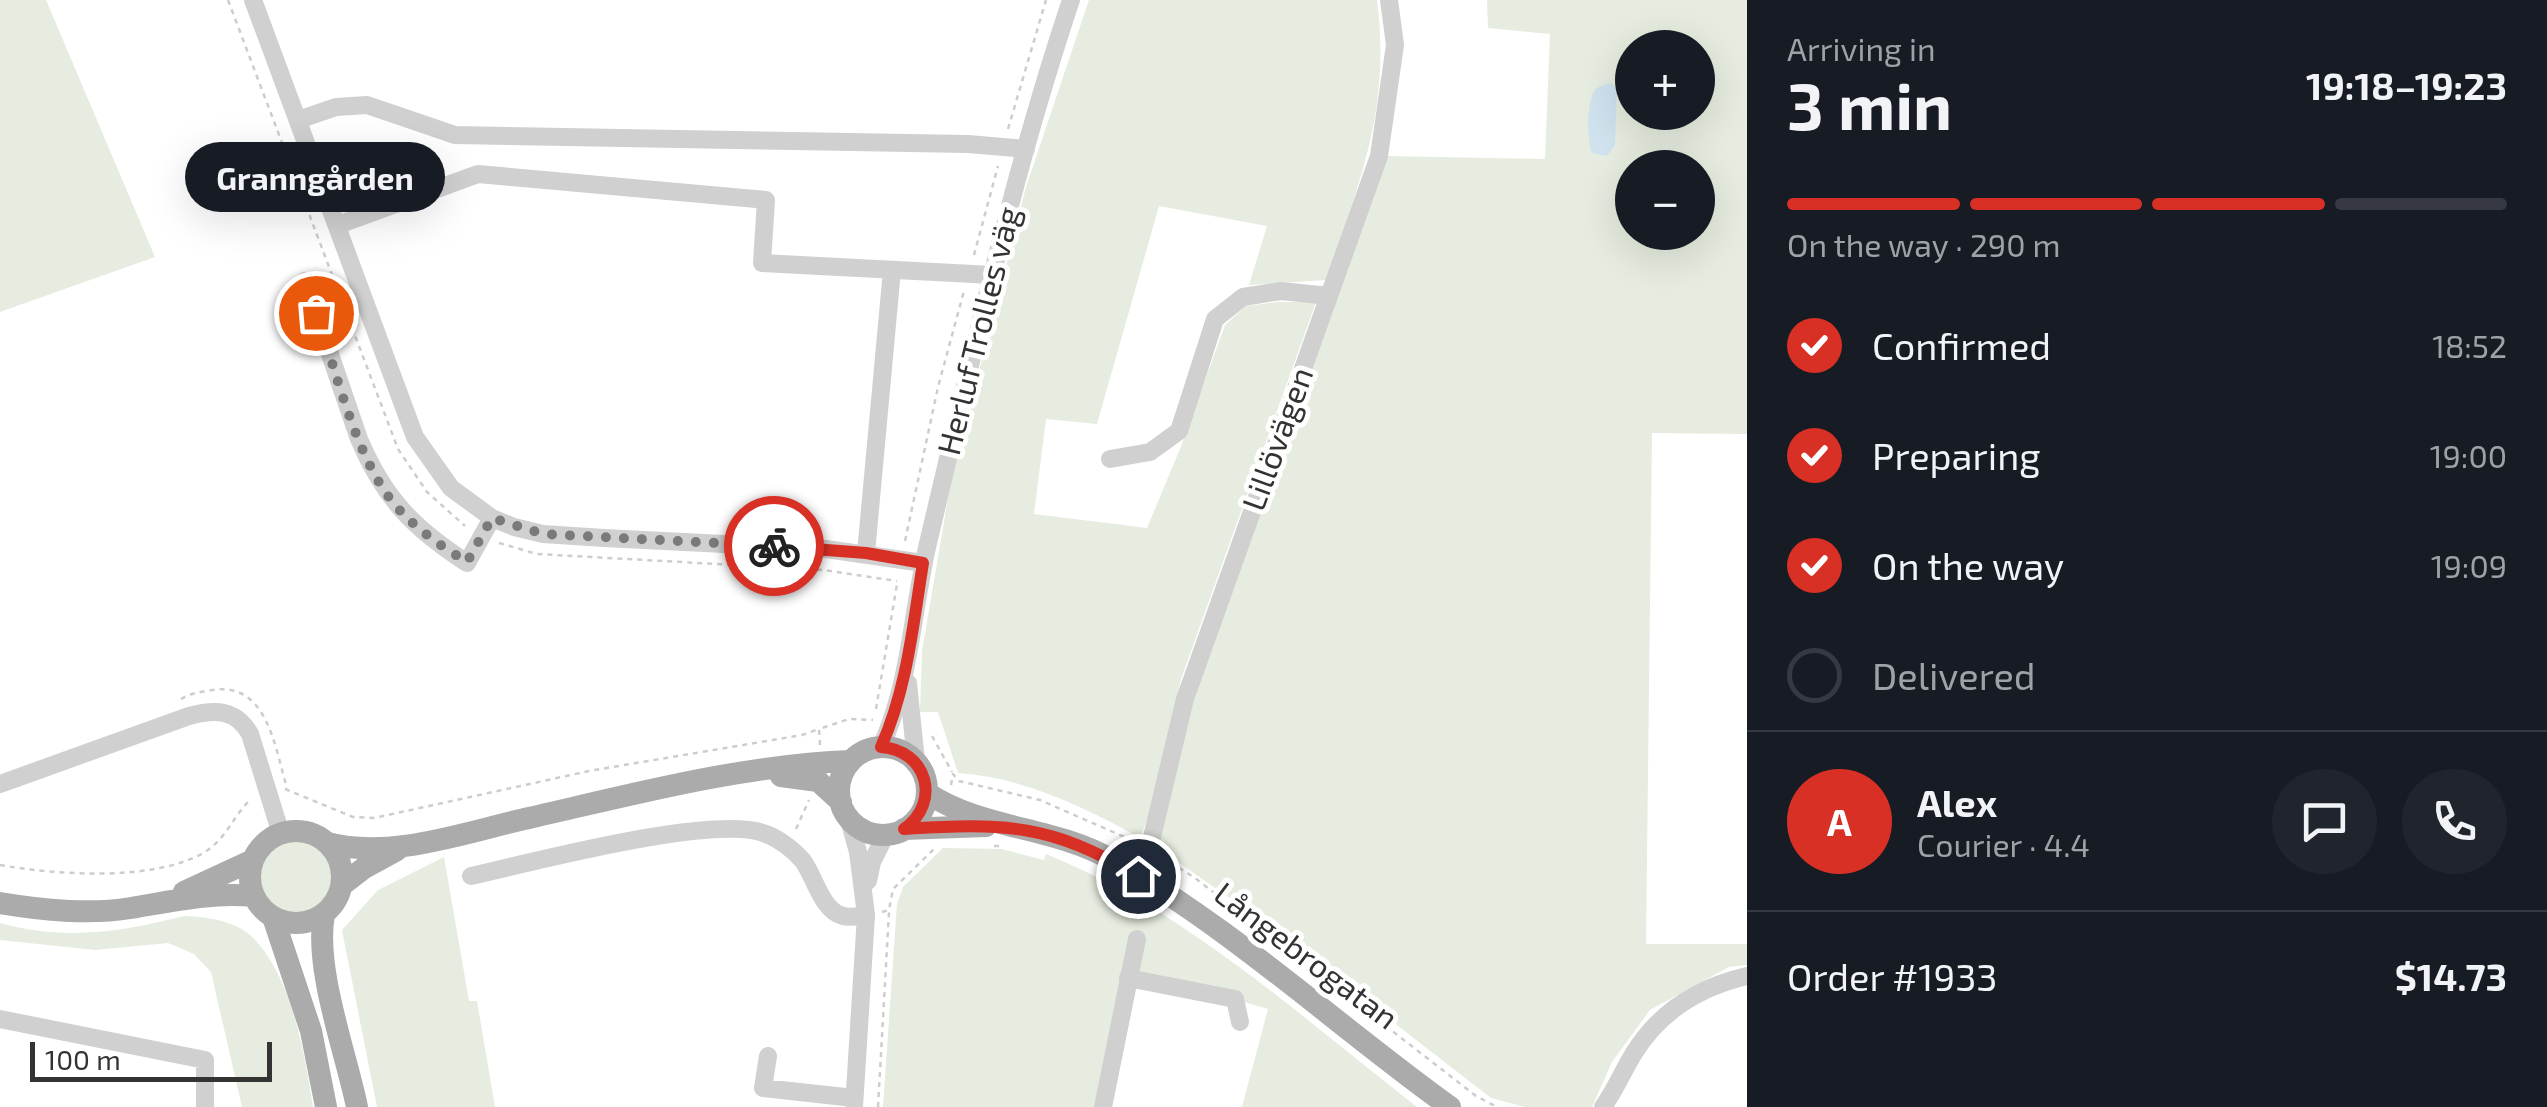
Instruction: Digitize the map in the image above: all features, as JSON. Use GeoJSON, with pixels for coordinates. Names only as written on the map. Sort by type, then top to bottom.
{"type":"FeatureCollection","features":[{"type":"Feature","properties":{"kind":"main road"},"geometry":{"type":"LineString","coordinates":[[732,775],[807,779],[831,790],[844,809],[864,830],[895,832],[920,814],[927,793],[924,776],[916,761],[902,751],[881,747],[865,751],[852,761],[841,780],[844,809]]}},
{"type":"Feature","properties":{"kind":"main road"},"geometry":{"type":"LineString","coordinates":[[326,1107],[311,1031],[273,918],[254,896],[250,872],[266,842],[281,834],[307,832],[327,842],[358,849],[414,844],[732,775],[852,761]]}},
{"type":"Feature","properties":{"kind":"main road","name":"Långebrogatan"},"geometry":{"type":"LineString","coordinates":[[927,793],[962,812],[1076,843],[1138,876],[1279,975],[1450,1107]]}},
{"type":"Feature","properties":{"kind":"main road","name":"Långebrogatan"},"geometry":{"type":"LineString","coordinates":[[895,832],[1005,825]]}},
{"type":"Feature","properties":{"kind":"main road"},"geometry":{"type":"LineString","coordinates":[[327,842],[340,862],[342,885]]}},
{"type":"Feature","properties":{"kind":"main road"},"geometry":{"type":"LineString","coordinates":[[273,918],[298,924],[324,915],[342,885],[364,868],[414,844]]}},
{"type":"Feature","properties":{"kind":"main road"},"geometry":{"type":"LineString","coordinates":[[162,900],[253,860]]}},
{"type":"Feature","properties":{"kind":"main road"},"geometry":{"type":"LineString","coordinates":[[0,903],[86,911],[133,908],[210,894],[254,896]]}},
{"type":"Feature","properties":{"kind":"main road"},"geometry":{"type":"LineString","coordinates":[[324,915],[321,939],[325,968],[357,1107]]}},
{"type":"Feature","properties":{"kind":"street"},"geometry":{"type":"LineString","coordinates":[[253,0],[416,437],[451,488],[492,518],[543,534],[866,553],[923,563]]}},
{"type":"Feature","properties":{"kind":"street","name":"Herluf Trolles väg"},"geometry":{"type":"LineString","coordinates":[[881,747],[898,703],[923,563],[992,274],[1071,0]]}},
{"type":"Feature","properties":{"kind":"street","name":"Lillövägen"},"geometry":{"type":"LineString","coordinates":[[1138,876],[1152,837],[1185,699],[1379,156],[1396,45],[1389,0]]}},
{"type":"Feature","properties":{"kind":"street"},"geometry":{"type":"LineString","coordinates":[[298,120],[336,108],[367,105],[455,135],[1026,148]]}},
{"type":"Feature","properties":{"kind":"street"},"geometry":{"type":"LineString","coordinates":[[338,225],[478,174],[766,200],[762,262],[992,274]]}},
{"type":"Feature","properties":{"kind":"street"},"geometry":{"type":"LineString","coordinates":[[866,553],[892,270]]}},
{"type":"Feature","properties":{"kind":"street"},"geometry":{"type":"LineString","coordinates":[[305,281],[360,439],[394,503],[428,536],[467,562],[492,518]]}},
{"type":"Feature","properties":{"kind":"street"},"geometry":{"type":"LineString","coordinates":[[1110,459],[1150,452],[1179,431],[1215,319],[1243,297],[1280,291],[1329,296]]}},
{"type":"Feature","properties":{"kind":"street","name":"Herluf Trolles väg"},"geometry":{"type":"LineString","coordinates":[[906,668],[916,761]]}},
{"type":"Feature","properties":{"kind":"street"},"geometry":{"type":"LineString","coordinates":[[0,784],[206,711],[225,712],[242,720],[281,834]]}},
{"type":"Feature","properties":{"kind":"street"},"geometry":{"type":"LineString","coordinates":[[844,809],[866,906]]}},
{"type":"Feature","properties":{"kind":"street"},"geometry":{"type":"LineString","coordinates":[[470,876],[649,839],[735,828],[764,834],[789,848],[802,860],[836,912],[844,916],[866,906]]}},
{"type":"Feature","properties":{"kind":"street"},"geometry":{"type":"LineString","coordinates":[[768,1056],[762,1088],[854,1102],[872,862],[895,832]]}},
{"type":"Feature","properties":{"kind":"street"},"geometry":{"type":"LineString","coordinates":[[1103,1107],[1137,939]]}},
{"type":"Feature","properties":{"kind":"street"},"geometry":{"type":"LineString","coordinates":[[1605,1105],[1636,1050],[1662,1018],[1707,989],[1747,976]]}},
{"type":"Feature","properties":{"kind":"street"},"geometry":{"type":"LineString","coordinates":[[1128,978],[1236,1000],[1240,1022]]}},
{"type":"Feature","properties":{"kind":"street"},"geometry":{"type":"LineString","coordinates":[[0,1019],[205,1060],[204,1107]]}},
{"type":"Feature","properties":{"kind":"path"},"geometry":{"type":"LineString","coordinates":[[228,0],[398,449],[436,501],[481,536],[536,554],[824,570],[898,581]]}},
{"type":"Feature","properties":{"kind":"path"},"geometry":{"type":"LineString","coordinates":[[874,720],[901,559],[938,387],[1046,0]]}},
{"type":"Feature","properties":{"kind":"path"},"geometry":{"type":"LineString","coordinates":[[0,865],[60,872],[107,872],[182,862],[214,845],[254,796],[281,788],[334,810],[374,818],[589,771],[819,729]]}},
{"type":"Feature","properties":{"kind":"path"},"geometry":{"type":"LineString","coordinates":[[878,1107],[889,910]]}},
{"type":"Feature","properties":{"kind":"shaded area"},"geometry":{"type":"Polygon","coordinates":[[[0,0],[46,0],[155,257],[0,312],[0,0]]]}},
{"type":"Feature","properties":{"kind":"shaded area"},"geometry":{"type":"Polygon","coordinates":[[[1089,0],[1377,0],[1380,39],[1380,76],[1370,143],[1326,280],[1249,285],[1267,226],[1159,206],[1097,424],[1046,419],[1034,514],[1147,528],[1225,325],[1246,306],[1316,302],[1181,679],[1157,794],[1140,838],[1052,795],[1006,780],[958,773],[938,712],[920,712],[922,651],[951,481],[1026,187],[1089,0]]]}},
{"type":"Feature","properties":{"kind":"shaded area"},"geometry":{"type":"Polygon","coordinates":[[[1487,0],[1747,0],[1747,434],[1652,433],[1646,944],[1747,944],[1747,965],[1729,967],[1650,1010],[1612,1062],[1592,1107],[1525,1107],[1491,1098],[1264,922],[1155,846],[1190,711],[1385,156],[1545,159],[1550,34],[1488,28],[1487,0]]]}},
{"type":"Feature","properties":{"kind":"shaded area"},"geometry":{"type":"Polygon","coordinates":[[[296,841],[310,843],[322,851],[330,863],[330,891],[322,903],[310,911],[296,913],[282,911],[270,903],[262,891],[260,877],[262,863],[270,851],[282,843],[296,841]]]}},
{"type":"Feature","properties":{"kind":"shaded area"},"geometry":{"type":"Polygon","coordinates":[[[943,848],[1002,849],[1044,860],[1046,854],[1097,877],[1146,904],[1240,967],[1417,1107],[1242,1107],[1268,1009],[1123,967],[1094,1107],[883,1107],[897,904],[903,887],[943,848]]]}},
{"type":"Feature","properties":{"kind":"shaded area"},"geometry":{"type":"Polygon","coordinates":[[[444,857],[469,1001],[477,1001],[495,1107],[377,1107],[342,930],[378,890],[444,857]]]}},
{"type":"Feature","properties":{"kind":"shaded area"},"geometry":{"type":"Polygon","coordinates":[[[184,916],[210,918],[235,926],[264,951],[294,1015],[313,1107],[242,1107],[211,972],[194,954],[168,943],[95,950],[0,940],[0,923],[70,933],[138,926],[184,916]]]}},
{"type":"Feature","properties":{"kind":"water"},"geometry":{"type":"Polygon","coordinates":[[[1611,83],[1615,87],[1615,145],[1607,156],[1592,153],[1589,140],[1590,101],[1599,87],[1611,83]]]}},
{"type":"Feature","properties":{"kind":"way so far"},"geometry":{"type":"LineString","coordinates":[[316,313],[360,439],[381,484],[394,503],[428,536],[467,562],[492,518],[543,534],[774,546]]}},
{"type":"Feature","properties":{"kind":"place","name":"Granngården"},"geometry":{"type":"Point","coordinates":[316,313]}},
{"type":"Feature","properties":{"kind":"route"},"geometry":{"type":"LineString","coordinates":[[774,546],[866,553],[923,563],[906,668],[890,729],[881,747],[907,754],[924,776],[925,804],[904,829],[1005,825],[1044,832],[1108,857],[1138,876]]}}]}
